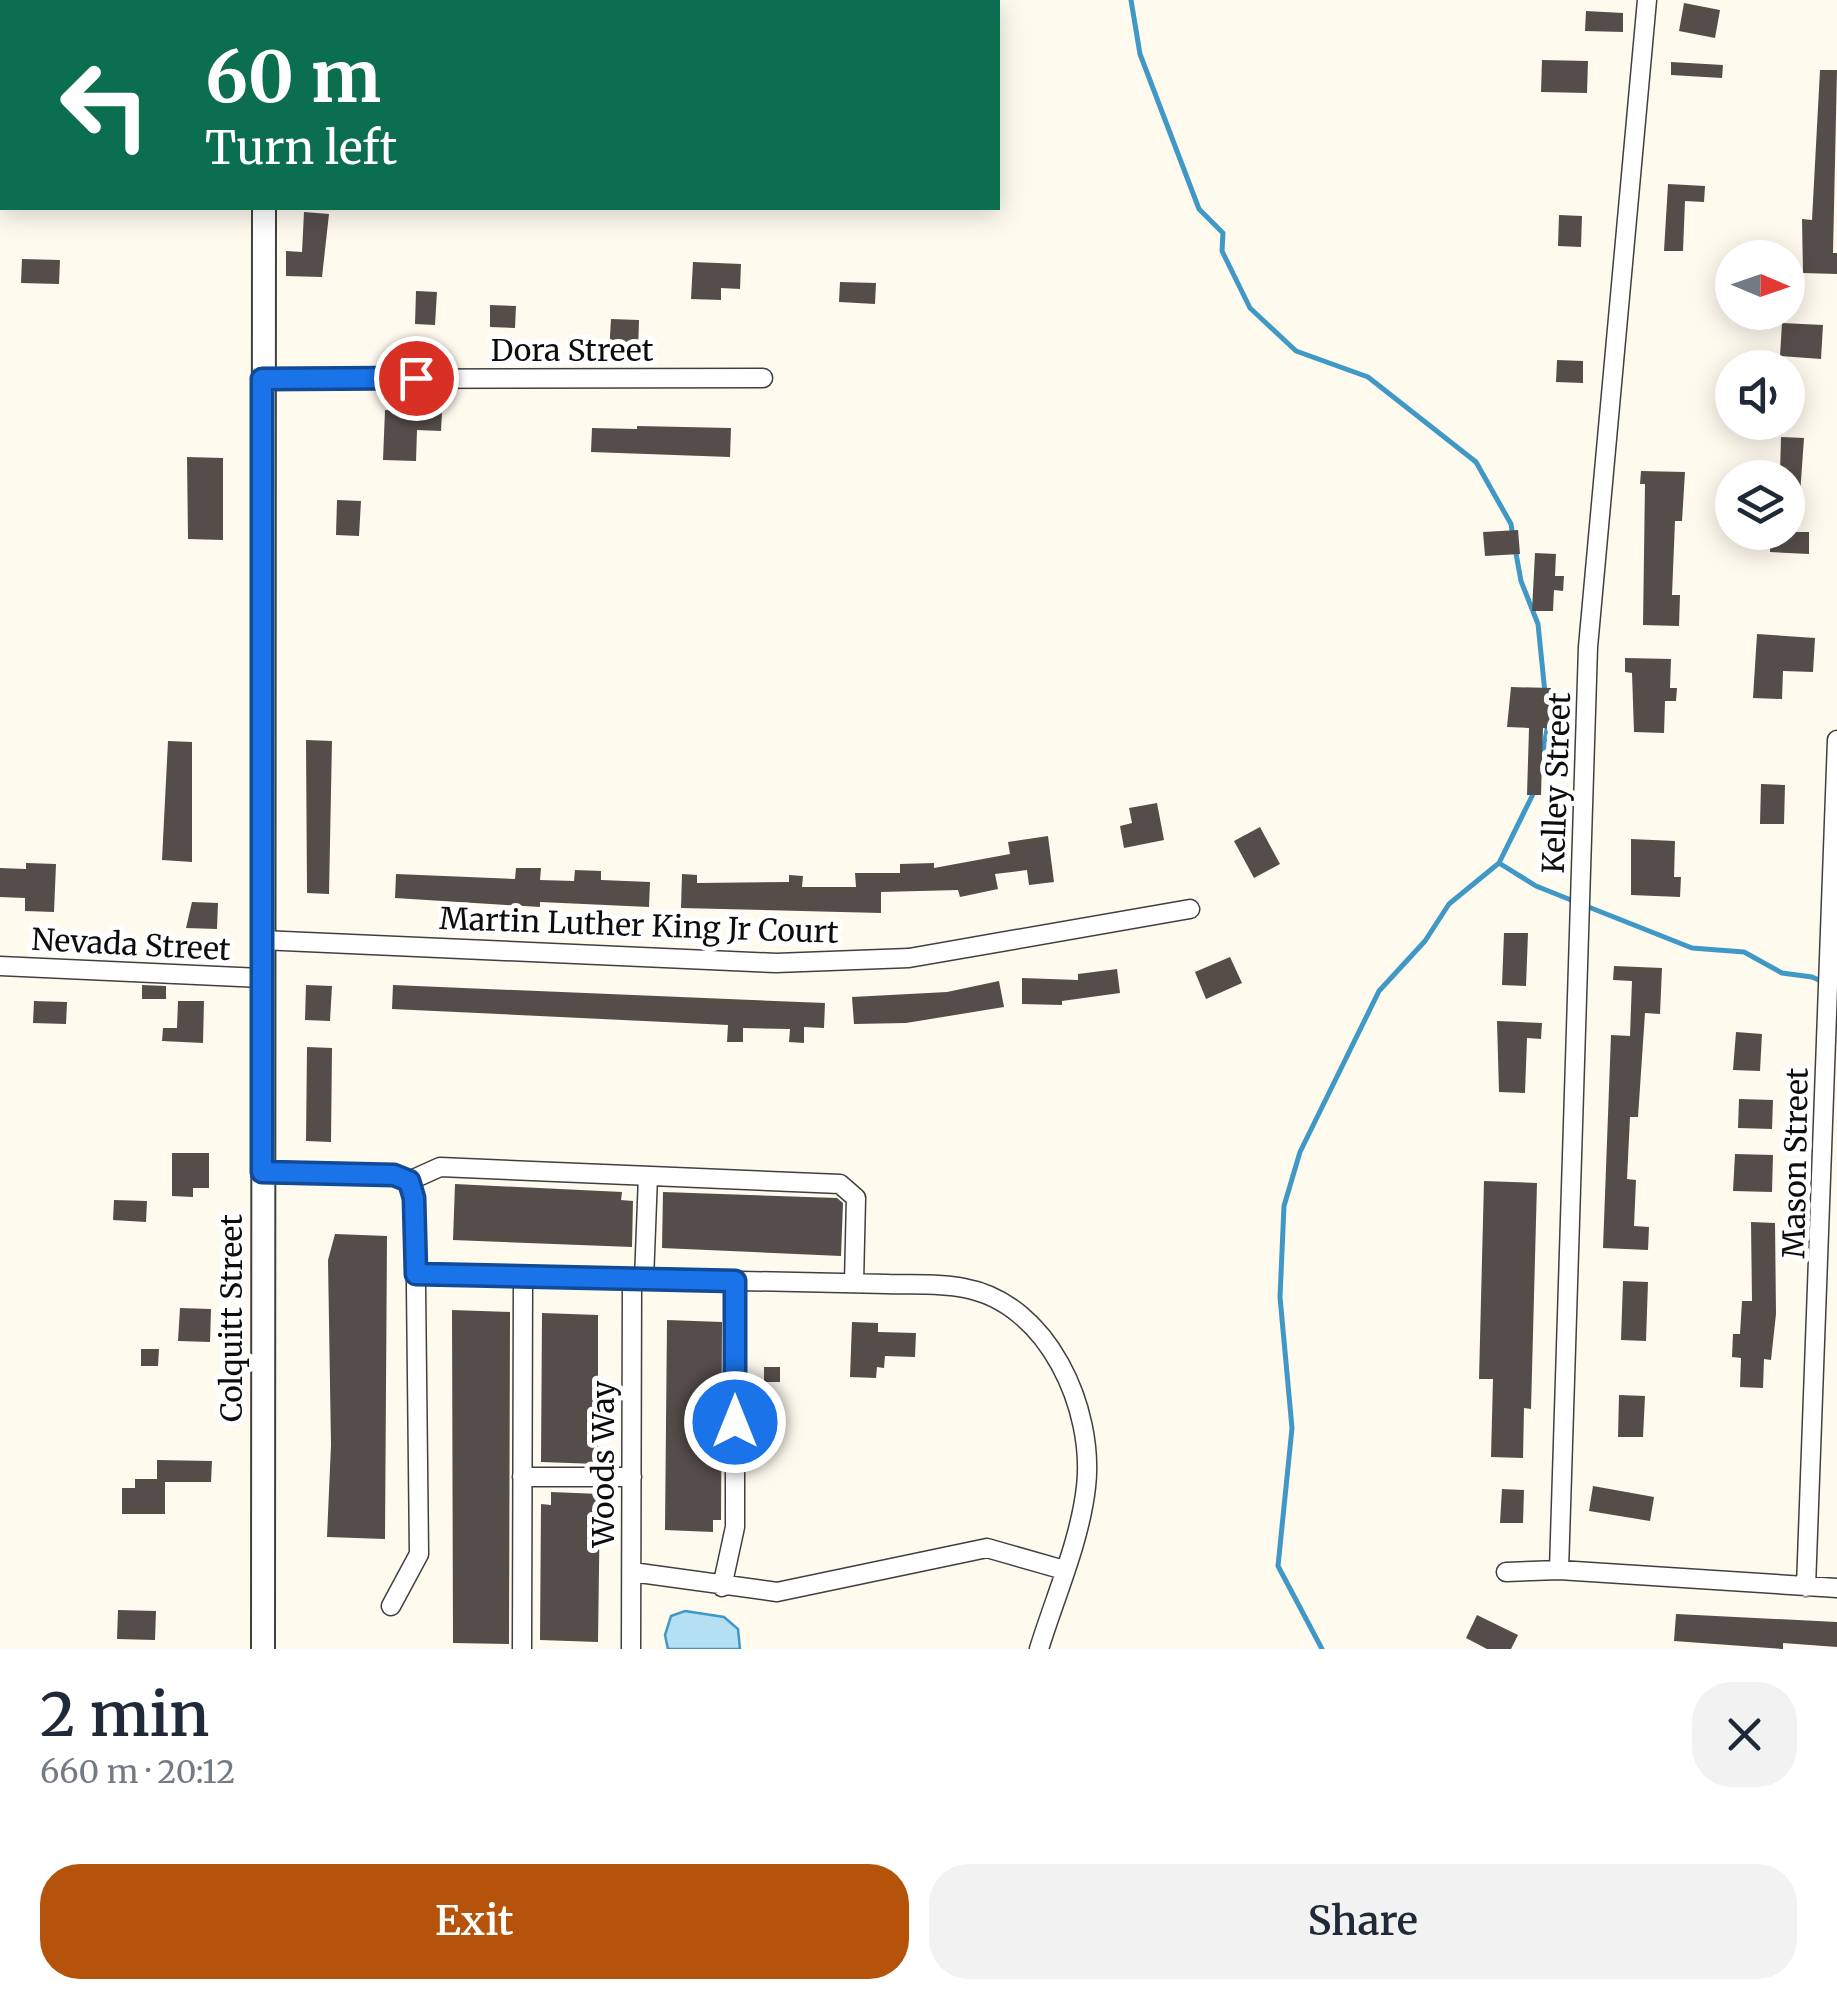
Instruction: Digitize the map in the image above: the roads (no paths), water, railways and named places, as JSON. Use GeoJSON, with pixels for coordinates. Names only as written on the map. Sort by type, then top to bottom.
{"type":"FeatureCollection","features":[{"type":"Feature","properties":{"kind":"street","name":"Kelley Street"},"geometry":{"type":"LineString","coordinates":[[1559,1570],[1588,647],[1647,0]]}},
{"type":"Feature","properties":{"kind":"street","name":"Colquitt Street"},"geometry":{"type":"LineString","coordinates":[[263,1649],[260,978],[264,210]]}},
{"type":"Feature","properties":{"kind":"street","name":"Dora Street"},"geometry":{"type":"LineString","coordinates":[[262,379],[763,378]]}},
{"type":"Feature","properties":{"kind":"street","name":"Mason Street"},"geometry":{"type":"LineString","coordinates":[[1806,1587],[1837,740]]}},
{"type":"Feature","properties":{"kind":"street","name":"Martin Luther King Jr Court"},"geometry":{"type":"LineString","coordinates":[[261,940],[776,963],[909,958],[1190,909]]}},
{"type":"Feature","properties":{"kind":"street","name":"Nevada Street"},"geometry":{"type":"LineString","coordinates":[[0,966],[260,978]]}},
{"type":"Feature","properties":{"kind":"street"},"geometry":{"type":"LineString","coordinates":[[262,1172],[394,1175],[409,1181],[440,1167],[840,1184],[851,1189],[856,1198],[854,1283]]}},
{"type":"Feature","properties":{"kind":"street","name":"Woods Way"},"geometry":{"type":"LineString","coordinates":[[630,1649],[638,1280],[648,1176]]}},
{"type":"Feature","properties":{"kind":"street"},"geometry":{"type":"LineString","coordinates":[[391,1606],[419,1554],[414,1198],[409,1181]]}},
{"type":"Feature","properties":{"kind":"street"},"geometry":{"type":"LineString","coordinates":[[416,1274],[965,1288],[1030,1322],[1054,1354],[1076,1403],[1087,1453],[1086,1488],[1039,1649]]}},
{"type":"Feature","properties":{"kind":"street"},"geometry":{"type":"LineString","coordinates":[[522,1649],[523,1277]]}},
{"type":"Feature","properties":{"kind":"street"},"geometry":{"type":"LineString","coordinates":[[722,1587],[734,1527],[735,1281]]}},
{"type":"Feature","properties":{"kind":"street"},"geometry":{"type":"LineString","coordinates":[[522,1477],[632,1477]]}},
{"type":"Feature","properties":{"kind":"street"},"geometry":{"type":"LineString","coordinates":[[632,1572],[777,1592],[988,1548],[1064,1570]]}},
{"type":"Feature","properties":{"kind":"street"},"geometry":{"type":"LineString","coordinates":[[1506,1572],[1559,1570],[1837,1588]]}},
{"type":"Feature","properties":{"kind":"water"},"geometry":{"type":"Polygon","coordinates":[[[685,1611],[724,1617],[738,1629],[740,1649],[668,1649],[665,1635],[671,1616],[685,1611]]]}},
{"type":"Feature","properties":{"kind":"waterway"},"geometry":{"type":"LineString","coordinates":[[1131,0],[1140,54],[1199,209],[1223,233],[1222,251],[1250,308],[1296,351],[1368,377],[1476,462],[1511,524],[1513,537]]}},
{"type":"Feature","properties":{"kind":"waterway"},"geometry":{"type":"LineString","coordinates":[[1515,548],[1521,581],[1538,624],[1545,693]]}},
{"type":"Feature","properties":{"kind":"waterway"},"geometry":{"type":"LineString","coordinates":[[1542,757],[1548,724]]}},
{"type":"Feature","properties":{"kind":"waterway"},"geometry":{"type":"LineString","coordinates":[[1322,1649],[1278,1566],[1292,1428],[1280,1297],[1284,1206],[1300,1152],[1379,991],[1425,941],[1449,904],[1499,863],[1534,792]]}},
{"type":"Feature","properties":{"kind":"waterway"},"geometry":{"type":"LineString","coordinates":[[1499,863],[1536,886],[1576,902]]}},
{"type":"Feature","properties":{"kind":"waterway"},"geometry":{"type":"LineString","coordinates":[[1586,906],[1692,948],[1744,952],[1782,973],[1812,977],[1837,988]]}}]}
